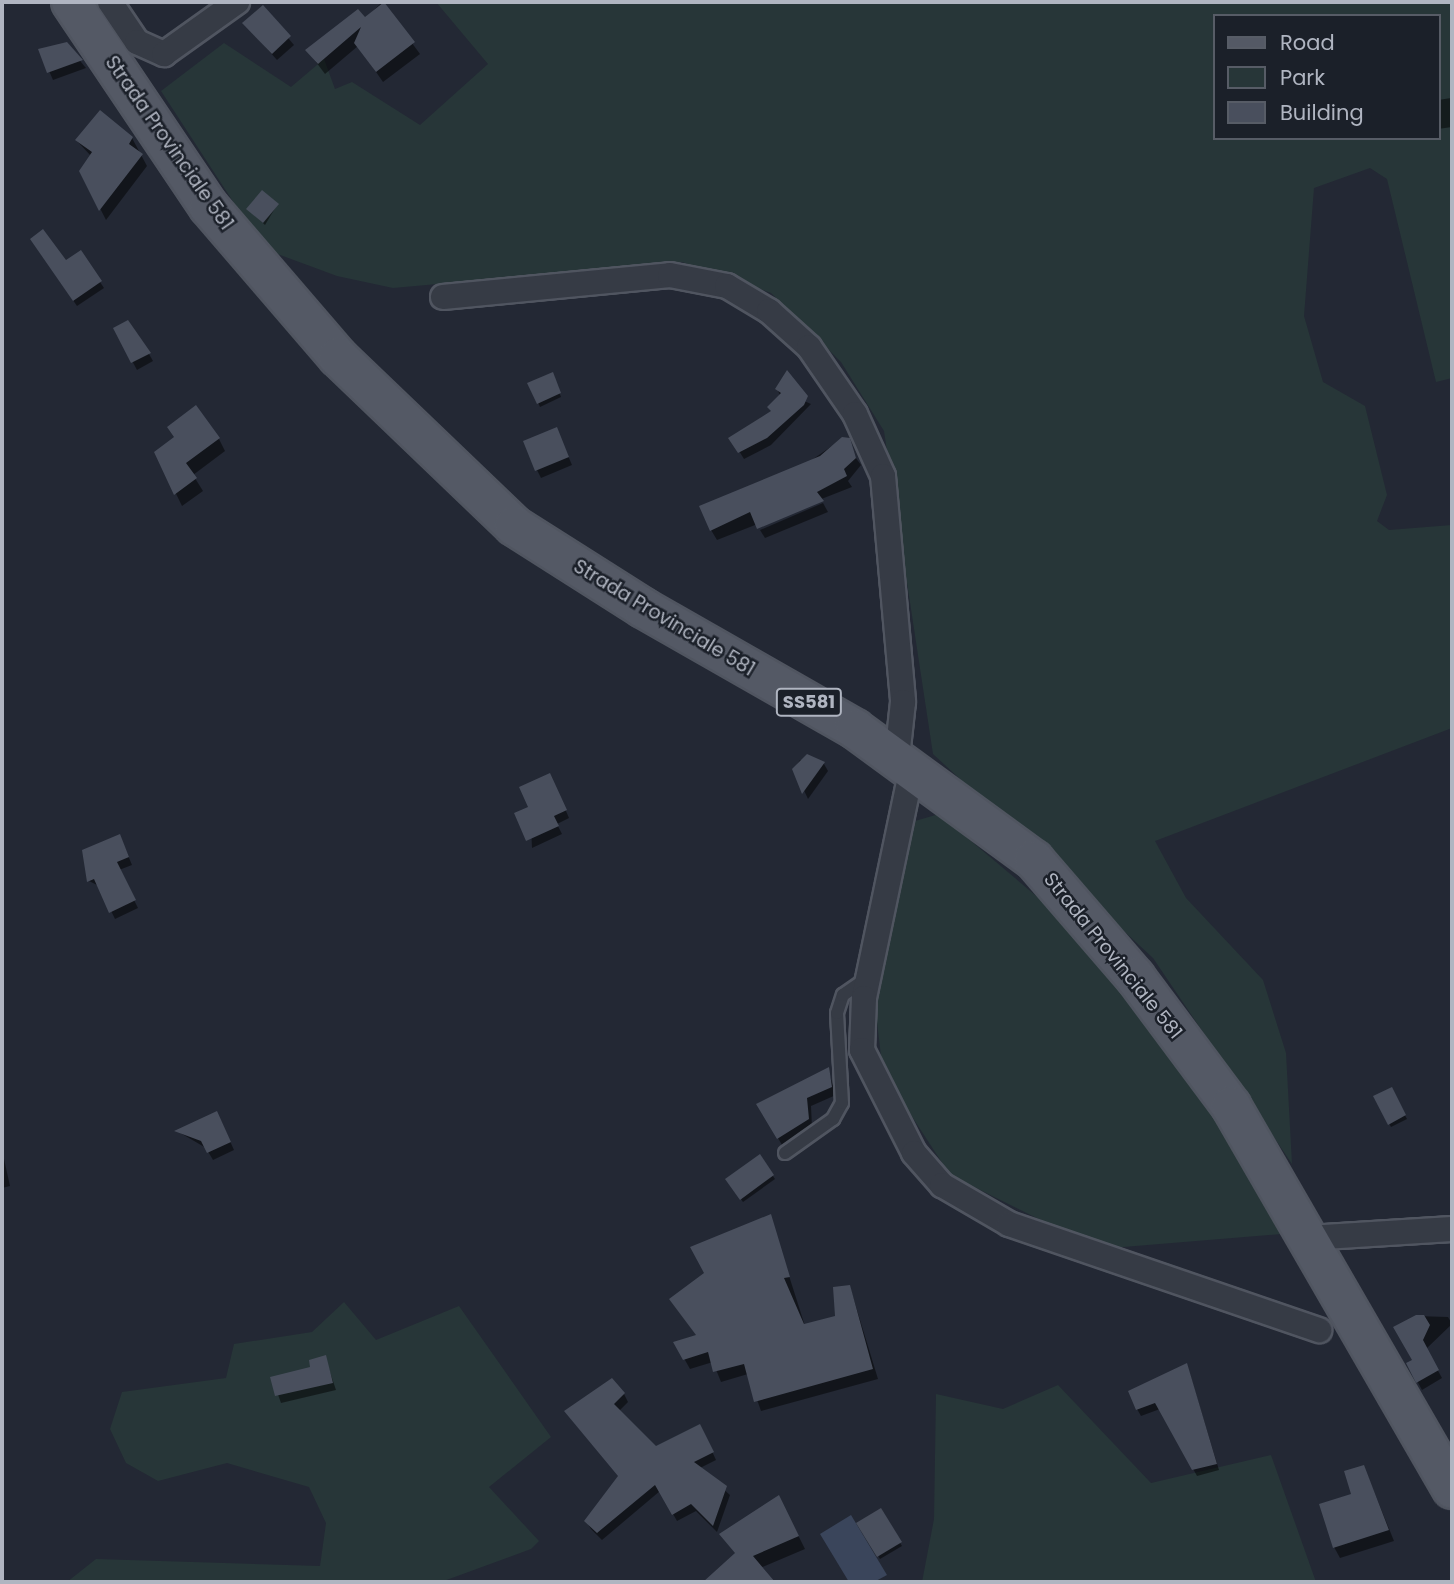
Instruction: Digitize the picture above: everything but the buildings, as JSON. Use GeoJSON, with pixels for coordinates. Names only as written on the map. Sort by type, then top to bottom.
{"type":"FeatureCollection","features":[{"type":"Feature","properties":{"kind":"main road","name":"Strada Provinciale 581"},"geometry":{"type":"LineString","coordinates":[[71,2],[209,207],[338,358],[436,455],[514,526],[904,762],[1034,860],[1135,977],[1231,1106],[1452,1489]]}},
{"type":"Feature","properties":{"kind":"street"},"geometry":{"type":"LineString","coordinates":[[110,2],[137,42],[164,54],[237,2]]}},
{"type":"Feature","properties":{"kind":"street"},"geometry":{"type":"LineString","coordinates":[[443,296],[670,275],[727,286],[769,311],[809,347],[855,414],[883,476],[903,702],[904,762],[868,978],[862,1050],[914,1153],[942,1185],[1009,1224],[1319,1330]]}},
{"type":"Feature","properties":{"kind":"street"},"geometry":{"type":"LineString","coordinates":[[1307,1238],[1452,1229]]}},
{"type":"Feature","properties":{"kind":"lane"},"geometry":{"type":"LineString","coordinates":[[785,1153],[833,1119],[842,1103],[837,1013],[844,995],[868,978]]}},
{"type":"Feature","properties":{"kind":"green space"},"geometry":{"type":"Polygon","coordinates":[[[436,2],[1452,2],[1452,378],[1436,382],[1387,179],[1370,168],[1314,188],[1304,316],[1323,382],[1365,406],[1387,495],[1377,521],[1389,530],[1452,525],[1452,728],[1155,841],[1186,898],[1263,980],[1286,1053],[1292,1164],[1153,958],[933,754],[884,431],[841,362],[771,293],[682,262],[393,288],[337,276],[264,249],[161,91],[224,43],[291,87],[324,59],[335,89],[352,82],[420,125],[488,64],[436,2]]]}},
{"type":"Feature","properties":{"kind":"green space"},"geometry":{"type":"Polygon","coordinates":[[[939,814],[1079,932],[1194,1073],[1282,1234],[1099,1249],[950,1175],[883,1072],[875,1006],[915,821],[939,814]]]}},
{"type":"Feature","properties":{"kind":"green space"},"geometry":{"type":"Polygon","coordinates":[[[344,1302],[376,1340],[459,1306],[551,1437],[489,1487],[539,1541],[531,1549],[441,1582],[67,1582],[96,1559],[320,1566],[326,1523],[309,1487],[227,1463],[158,1481],[126,1463],[110,1429],[122,1392],[226,1378],[234,1344],[312,1332],[344,1302]]]}},
{"type":"Feature","properties":{"kind":"green space"},"geometry":{"type":"Polygon","coordinates":[[[1058,1385],[1151,1483],[1271,1455],[1316,1582],[922,1582],[934,1519],[936,1394],[1003,1409],[1058,1385]]]}},
{"type":"Feature","properties":{"kind":"water"},"geometry":{"type":"Polygon","coordinates":[[[851,1515],[887,1575],[874,1582],[849,1582],[820,1534],[851,1515]]]}}]}
